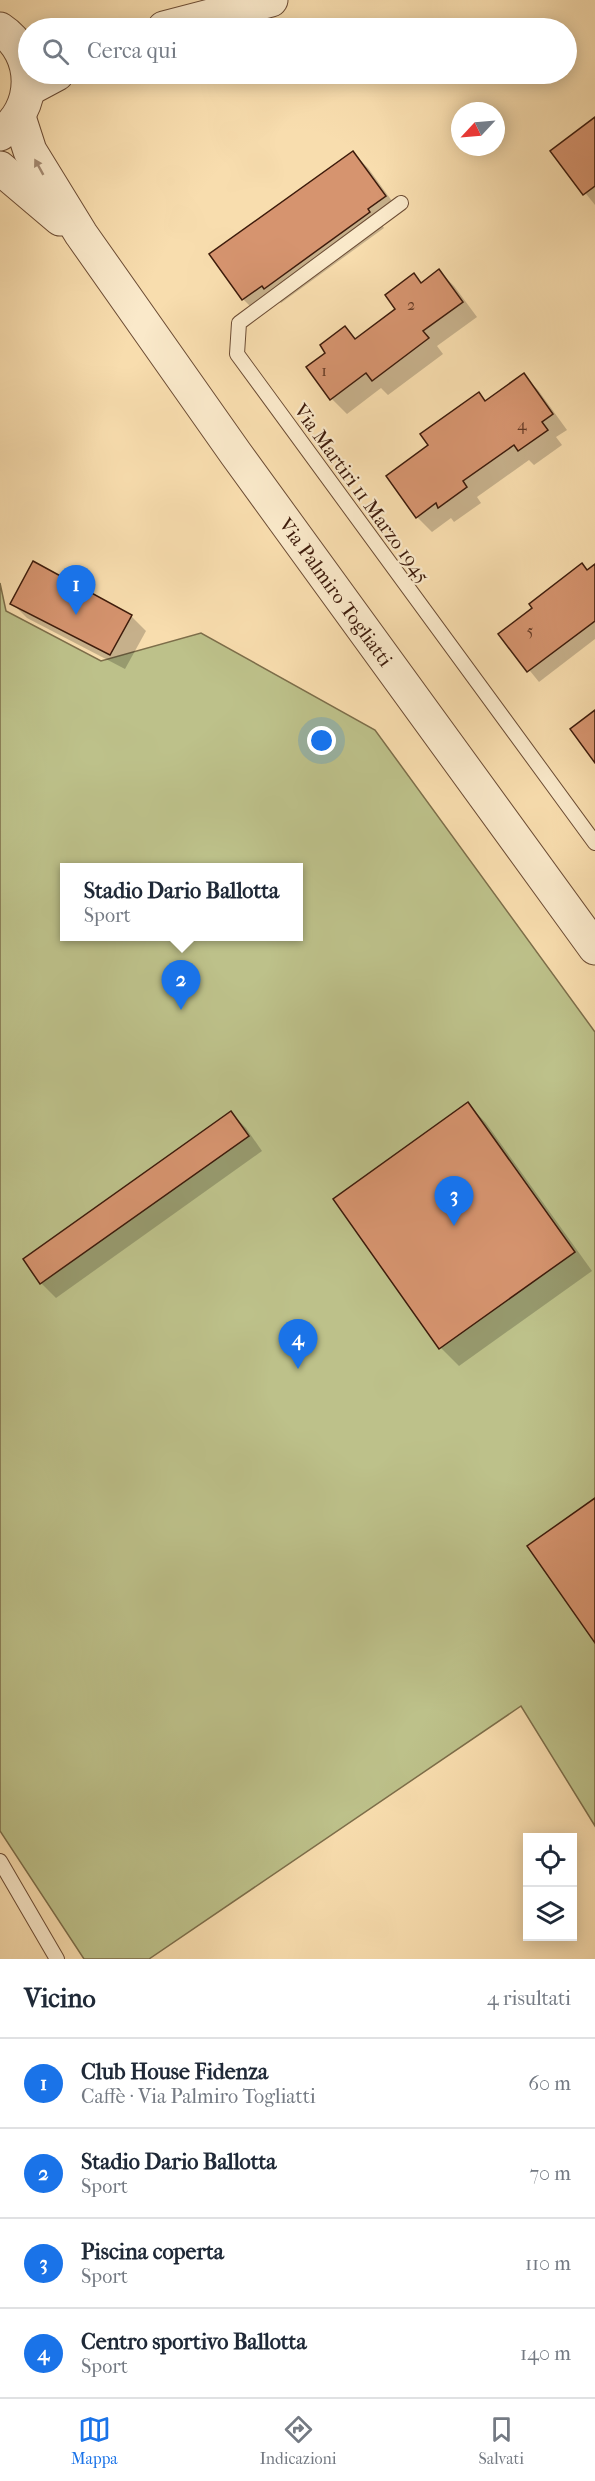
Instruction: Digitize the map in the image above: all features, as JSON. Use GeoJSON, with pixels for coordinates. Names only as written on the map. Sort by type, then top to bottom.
{"type":"FeatureCollection","features":[{"type":"Feature","properties":{"kind":"street"},"geometry":{"type":"LineString","coordinates":[[202,18],[271,0]]}},
{"type":"Feature","properties":{"kind":"street","name":"Via Palmiro Togliatti"},"geometry":{"type":"LineString","coordinates":[[27,84],[26,103],[30,151],[81,234],[231,446],[595,948]]}},
{"type":"Feature","properties":{"kind":"street","name":"Via Palmiro Togliatti"},"geometry":{"type":"LineString","coordinates":[[0,168],[81,234]]}},
{"type":"Feature","properties":{"kind":"lane","name":"Via Martiri 11 Marzo 1945"},"geometry":{"type":"LineString","coordinates":[[402,202],[239,323],[237,354],[595,843]]}},
{"type":"Feature","properties":{"kind":"lane"},"geometry":{"type":"LineString","coordinates":[[0,1861],[57,1959]]}},
{"type":"Feature","properties":{"kind":"green space"},"geometry":{"type":"Polygon","coordinates":[[[0,583],[6,611],[101,661],[201,633],[375,730],[595,1032],[595,1826],[521,1706],[149,1959],[84,1959],[0,1831],[0,583]]]}},
{"type":"Feature","properties":{"kind":"building"},"geometry":{"type":"Polygon","coordinates":[[[595,117],[595,186],[583,195],[550,151],[595,117]]]}},
{"type":"Feature","properties":{"kind":"building"},"geometry":{"type":"Polygon","coordinates":[[[353,151],[386,196],[368,209],[370,212],[264,289],[262,286],[242,300],[209,254],[353,151]]]}},
{"type":"Feature","properties":{"kind":"building"},"geometry":{"type":"Polygon","coordinates":[[[439,269],[463,302],[423,331],[429,338],[372,381],[366,373],[330,400],[306,367],[325,353],[320,345],[345,326],[355,339],[395,309],[385,295],[414,273],[421,283],[439,269]]]}},
{"type":"Feature","properties":{"kind":"building"},"geometry":{"type":"Polygon","coordinates":[[[524,373],[553,414],[542,422],[548,430],[518,451],[514,445],[463,481],[467,487],[438,508],[436,503],[416,518],[386,476],[428,445],[420,434],[479,392],[485,401],[524,373]]]}},
{"type":"Feature","properties":{"kind":"building"},"geometry":{"type":"Polygon","coordinates":[[[33,561],[132,615],[110,655],[10,604],[33,561]]]}},
{"type":"Feature","properties":{"kind":"building"},"geometry":{"type":"Polygon","coordinates":[[[582,563],[587,570],[595,564],[595,621],[527,672],[498,634],[532,608],[529,604],[582,563]]]}},
{"type":"Feature","properties":{"kind":"building"},"geometry":{"type":"Polygon","coordinates":[[[595,710],[595,763],[570,729],[595,710]]]}},
{"type":"Feature","properties":{"kind":"building"},"geometry":{"type":"Polygon","coordinates":[[[468,1102],[575,1252],[439,1349],[333,1199],[468,1102]]]}},
{"type":"Feature","properties":{"kind":"building"},"geometry":{"type":"Polygon","coordinates":[[[231,1111],[249,1136],[40,1284],[23,1259],[231,1111]]]}},
{"type":"Feature","properties":{"kind":"building"},"geometry":{"type":"Polygon","coordinates":[[[595,1498],[595,1643],[527,1546],[595,1498]]]}},
{"type":"Feature","properties":{"kind":"place","name":"Club House Fidenza"},"geometry":{"type":"Point","coordinates":[76,615]}},
{"type":"Feature","properties":{"kind":"place","name":"Stadio Dario Ballotta"},"geometry":{"type":"Point","coordinates":[181,1010]}},
{"type":"Feature","properties":{"kind":"place","name":"Piscina coperta"},"geometry":{"type":"Point","coordinates":[454,1226]}},
{"type":"Feature","properties":{"kind":"place","name":"Centro sportivo Ballotta"},"geometry":{"type":"Point","coordinates":[298,1369]}}]}
